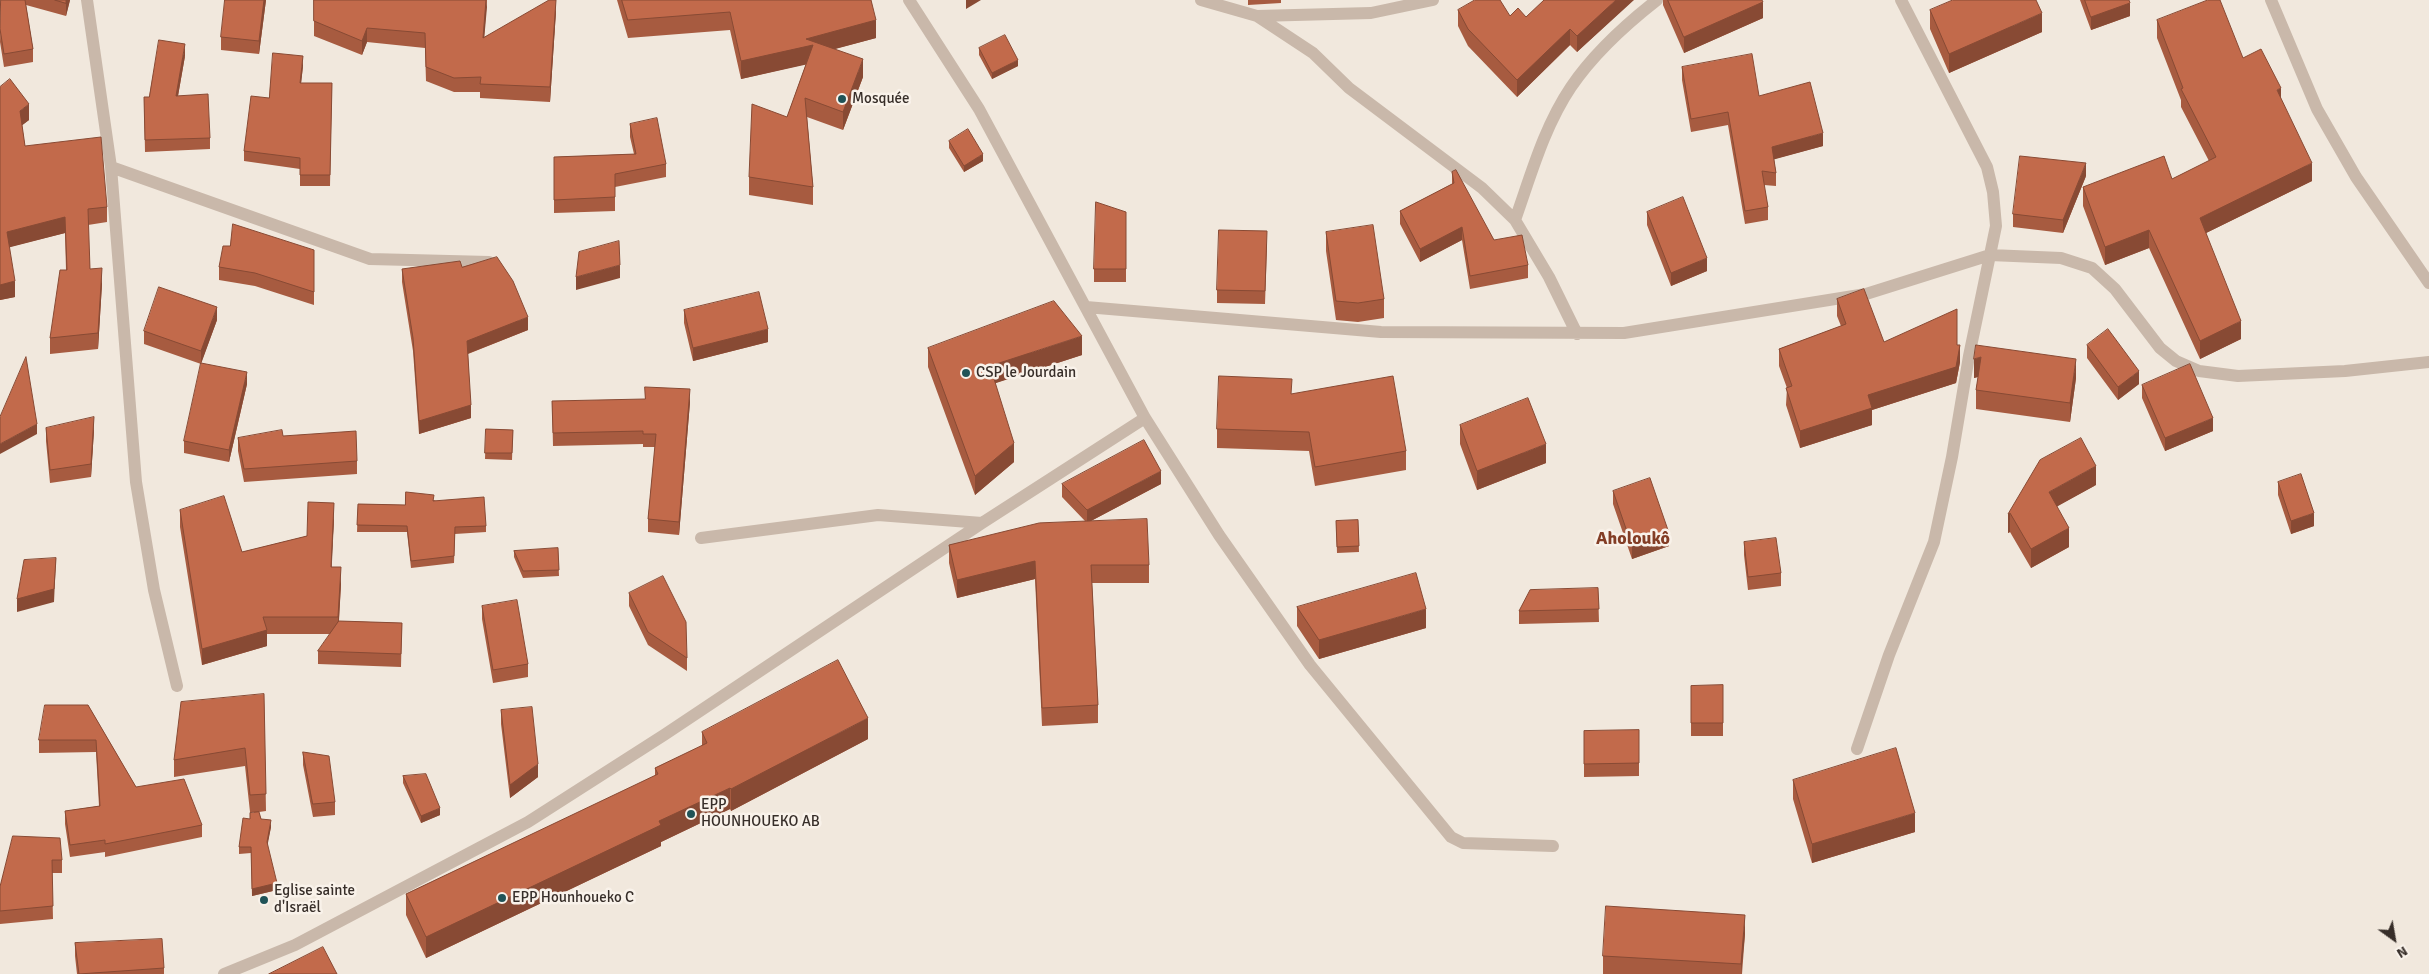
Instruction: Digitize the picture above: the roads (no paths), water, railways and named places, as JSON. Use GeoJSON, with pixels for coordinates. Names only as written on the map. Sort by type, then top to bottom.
{"type":"FeatureCollection","features":[{"type":"Feature","properties":{"kind":"street"},"geometry":{"type":"LineString","coordinates":[[87,0],[111,167],[136,482],[154,590],[177,686]]}},
{"type":"Feature","properties":{"kind":"street"},"geometry":{"type":"LineString","coordinates":[[909,0],[979,109],[1145,418],[1219,535],[1305,657],[1451,837],[1463,843],[1552,846]]}},
{"type":"Feature","properties":{"kind":"street"},"geometry":{"type":"LineString","coordinates":[[1201,0],[1257,16],[1371,13],[1433,0]]}},
{"type":"Feature","properties":{"kind":"street"},"geometry":{"type":"LineString","coordinates":[[1515,220],[1544,138],[1571,86],[1618,30],[1657,0]]}},
{"type":"Feature","properties":{"kind":"street"},"geometry":{"type":"LineString","coordinates":[[1857,749],[1889,655],[1934,542],[1996,226],[1993,192],[1987,167],[1901,0]]}},
{"type":"Feature","properties":{"kind":"street"},"geometry":{"type":"LineString","coordinates":[[2271,0],[2317,109],[2356,177],[2429,283]]}},
{"type":"Feature","properties":{"kind":"street"},"geometry":{"type":"LineString","coordinates":[[1257,16],[1313,53],[1349,88],[1482,188],[1515,220],[1549,277],[1577,334]]}},
{"type":"Feature","properties":{"kind":"street"},"geometry":{"type":"LineString","coordinates":[[111,167],[370,259],[490,262]]}},
{"type":"Feature","properties":{"kind":"street"},"geometry":{"type":"LineString","coordinates":[[1086,307],[1381,332],[1624,333],[1866,294],[1912,282],[1990,255],[2061,258],[2092,268],[2115,288],[2160,348],[2176,361],[2198,371],[2248,375],[2345,371],[2429,362]]}},
{"type":"Feature","properties":{"kind":"street"},"geometry":{"type":"LineString","coordinates":[[224,974],[295,945],[528,822],[664,735],[982,522],[1145,418]]}},
{"type":"Feature","properties":{"kind":"street"},"geometry":{"type":"LineString","coordinates":[[701,538],[878,515],[982,522]]}},
{"type":"Feature","properties":{"kind":"place","name":"Mosquée"},"geometry":{"type":"Point","coordinates":[842,99]}},
{"type":"Feature","properties":{"kind":"place","name":"CSP le Jourdain"},"geometry":{"type":"Point","coordinates":[966,373]}},
{"type":"Feature","properties":{"kind":"place","name":"EPP HOUNHOUEKO AB"},"geometry":{"type":"Point","coordinates":[691,814]}},
{"type":"Feature","properties":{"kind":"place","name":"EPP Hounhoueko C"},"geometry":{"type":"Point","coordinates":[502,898]}},
{"type":"Feature","properties":{"kind":"place","name":"Eglise sainte d'Israël"},"geometry":{"type":"Point","coordinates":[264,900]}},
{"type":"Feature","properties":{"kind":"district","name":"Aholoukô"},"geometry":{"type":"Point","coordinates":[1633,539]}}]}
